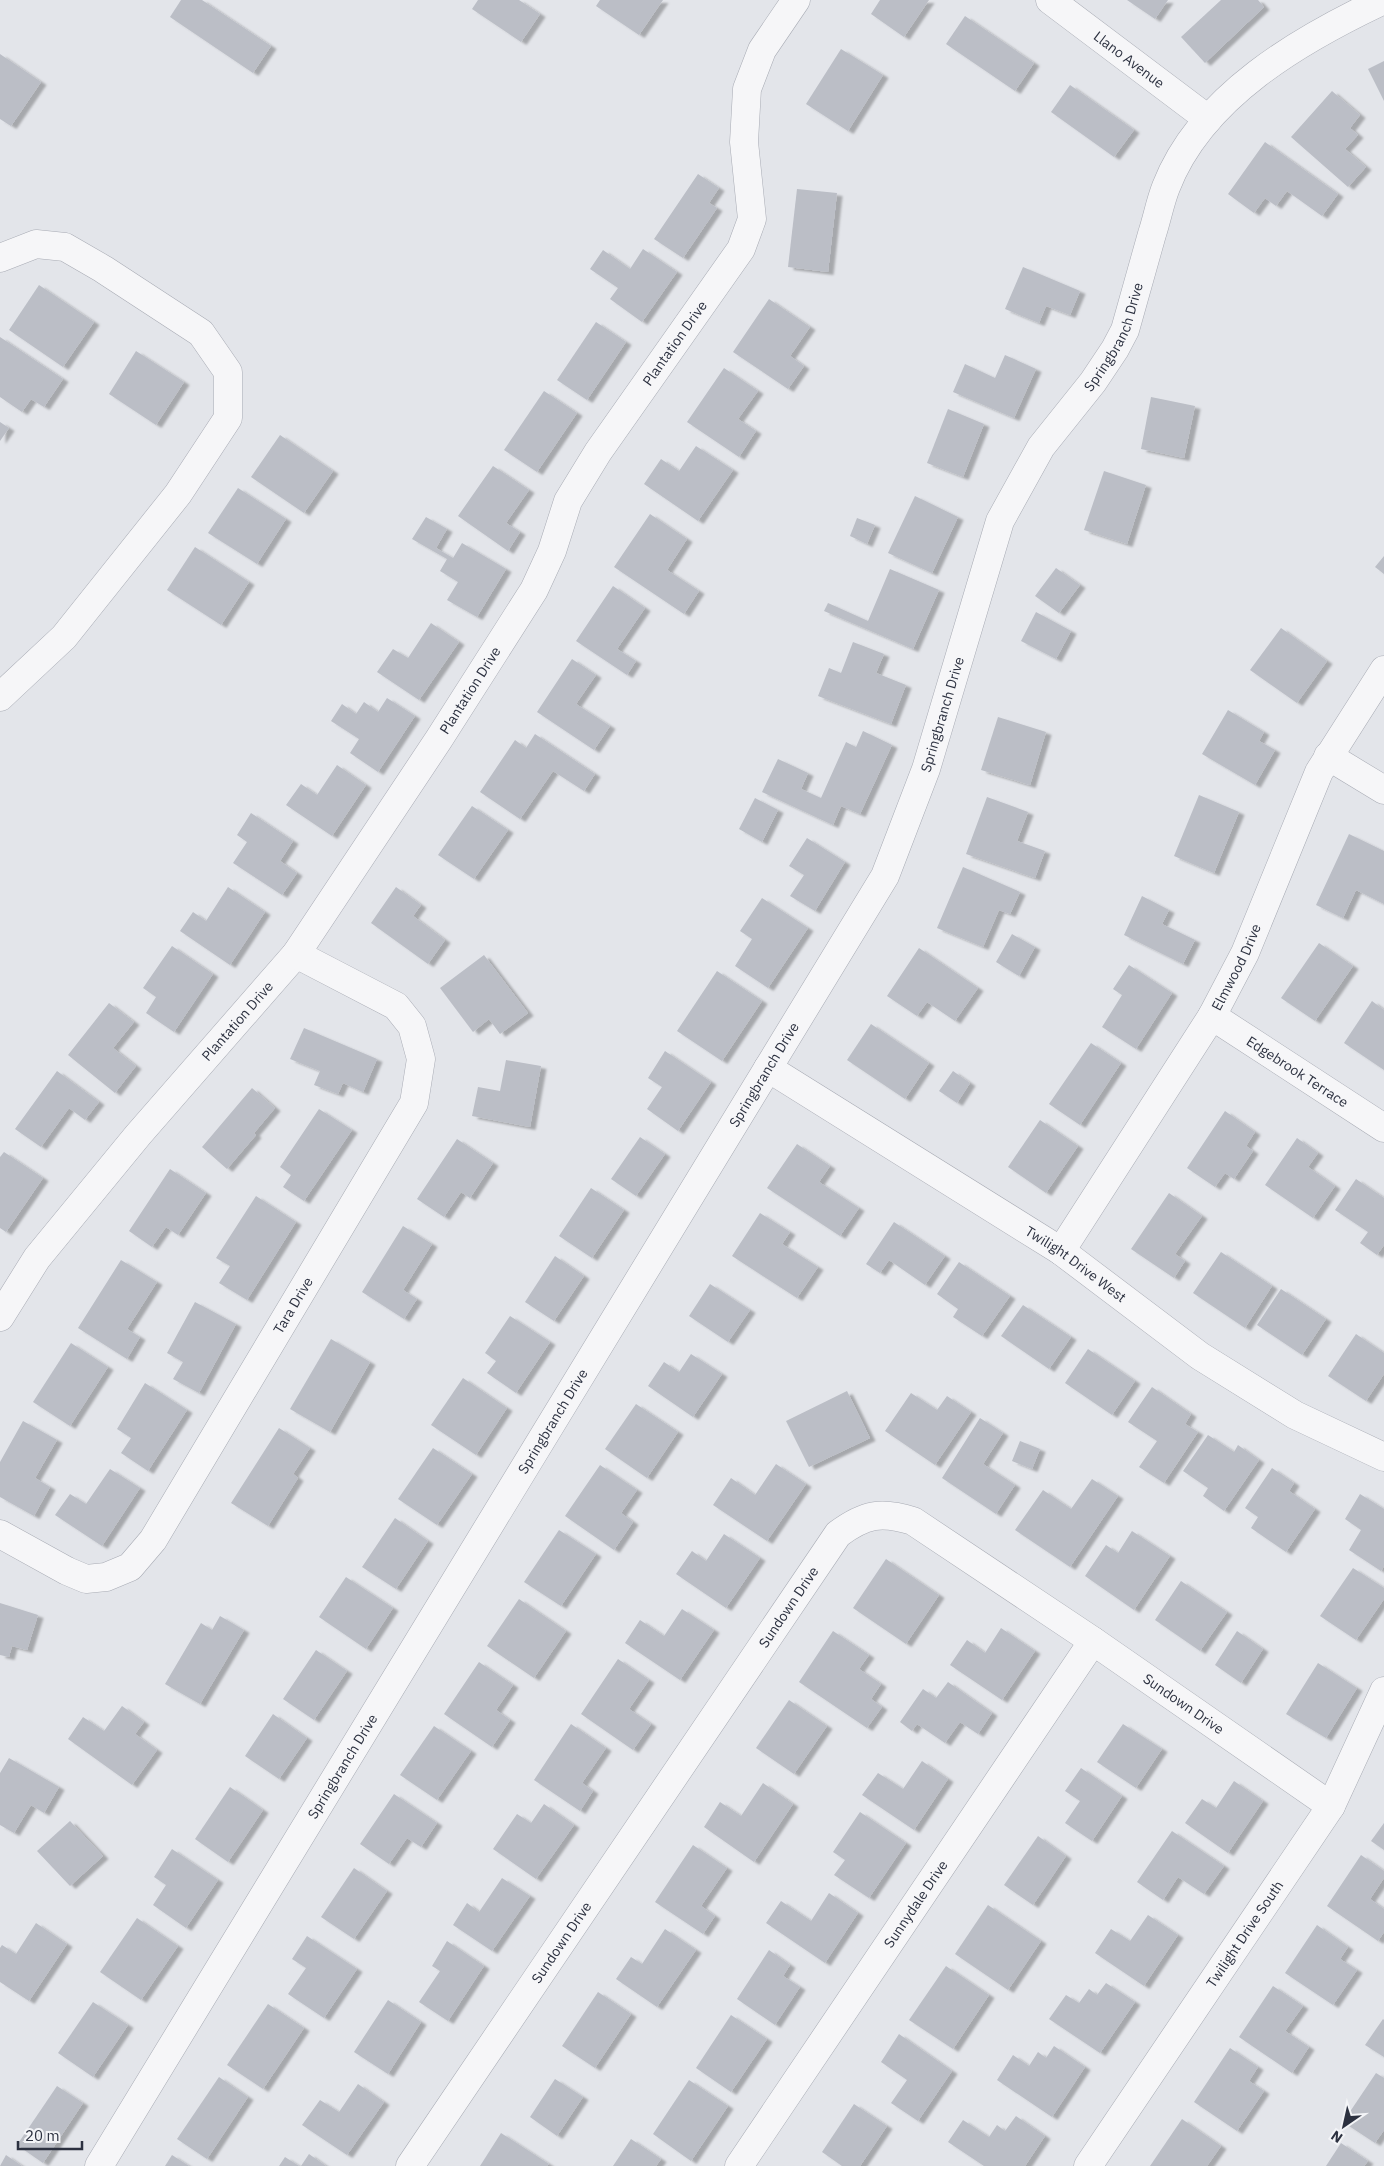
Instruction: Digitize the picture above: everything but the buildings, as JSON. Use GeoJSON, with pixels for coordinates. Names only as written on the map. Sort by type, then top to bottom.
{"type":"FeatureCollection","features":[{"type":"Feature","properties":{"kind":"street","name":"Plantation Drive"},"geometry":{"type":"LineString","coordinates":[[0,1317],[37,1258],[138,1135],[296,954],[439,739],[534,590],[552,551],[568,501],[593,460],[740,249],[752,219],[744,142],[747,89],[762,50],[796,0]]}},
{"type":"Feature","properties":{"kind":"street","name":"Llano Avenue"},"geometry":{"type":"LineString","coordinates":[[1050,0],[1208,119]]}},
{"type":"Feature","properties":{"kind":"street","name":"Springbranch Drive"},"geometry":{"type":"LineString","coordinates":[[99,2166],[885,876],[926,769],[1000,522],[1041,447],[1093,382],[1125,330],[1166,186],[1186,149],[1208,119],[1244,86],[1293,47],[1332,25],[1384,0]]}},
{"type":"Feature","properties":{"kind":"street"},"geometry":{"type":"LineString","coordinates":[[0,258],[36,244],[66,248],[103,269],[200,333],[228,372],[228,418],[178,494],[64,638],[0,697]]}},
{"type":"Feature","properties":{"kind":"street","name":"Elmwood Drive"},"geometry":{"type":"LineString","coordinates":[[1061,1251],[1212,1016],[1245,953],[1318,772],[1384,670]]}},
{"type":"Feature","properties":{"kind":"street"},"geometry":{"type":"LineString","coordinates":[[1328,756],[1384,790]]}},
{"type":"Feature","properties":{"kind":"street","name":"Tara Drive"},"geometry":{"type":"LineString","coordinates":[[0,1534],[67,1571],[86,1579],[106,1577],[130,1567],[153,1540],[414,1103],[421,1059],[412,1026],[396,1006],[296,954]]}},
{"type":"Feature","properties":{"kind":"street","name":"Edgebrook Terrace"},"geometry":{"type":"LineString","coordinates":[[1212,1016],[1384,1128]]}},
{"type":"Feature","properties":{"kind":"street","name":"Twilight Drive West"},"geometry":{"type":"LineString","coordinates":[[768,1068],[1061,1251],[1200,1356],[1295,1415],[1384,1457]]}},
{"type":"Feature","properties":{"kind":"street","name":"Sundown Drive"},"geometry":{"type":"LineString","coordinates":[[410,2166],[838,1534],[854,1522],[873,1516],[893,1515],[913,1521],[1093,1641],[1331,1806]]}},
{"type":"Feature","properties":{"kind":"street","name":"Sunnydale Drive"},"geometry":{"type":"LineString","coordinates":[[739,2166],[1093,1641]]}},
{"type":"Feature","properties":{"kind":"street","name":"Twilight Drive South"},"geometry":{"type":"LineString","coordinates":[[1088,2166],[1331,1806],[1384,1692]]}}]}
